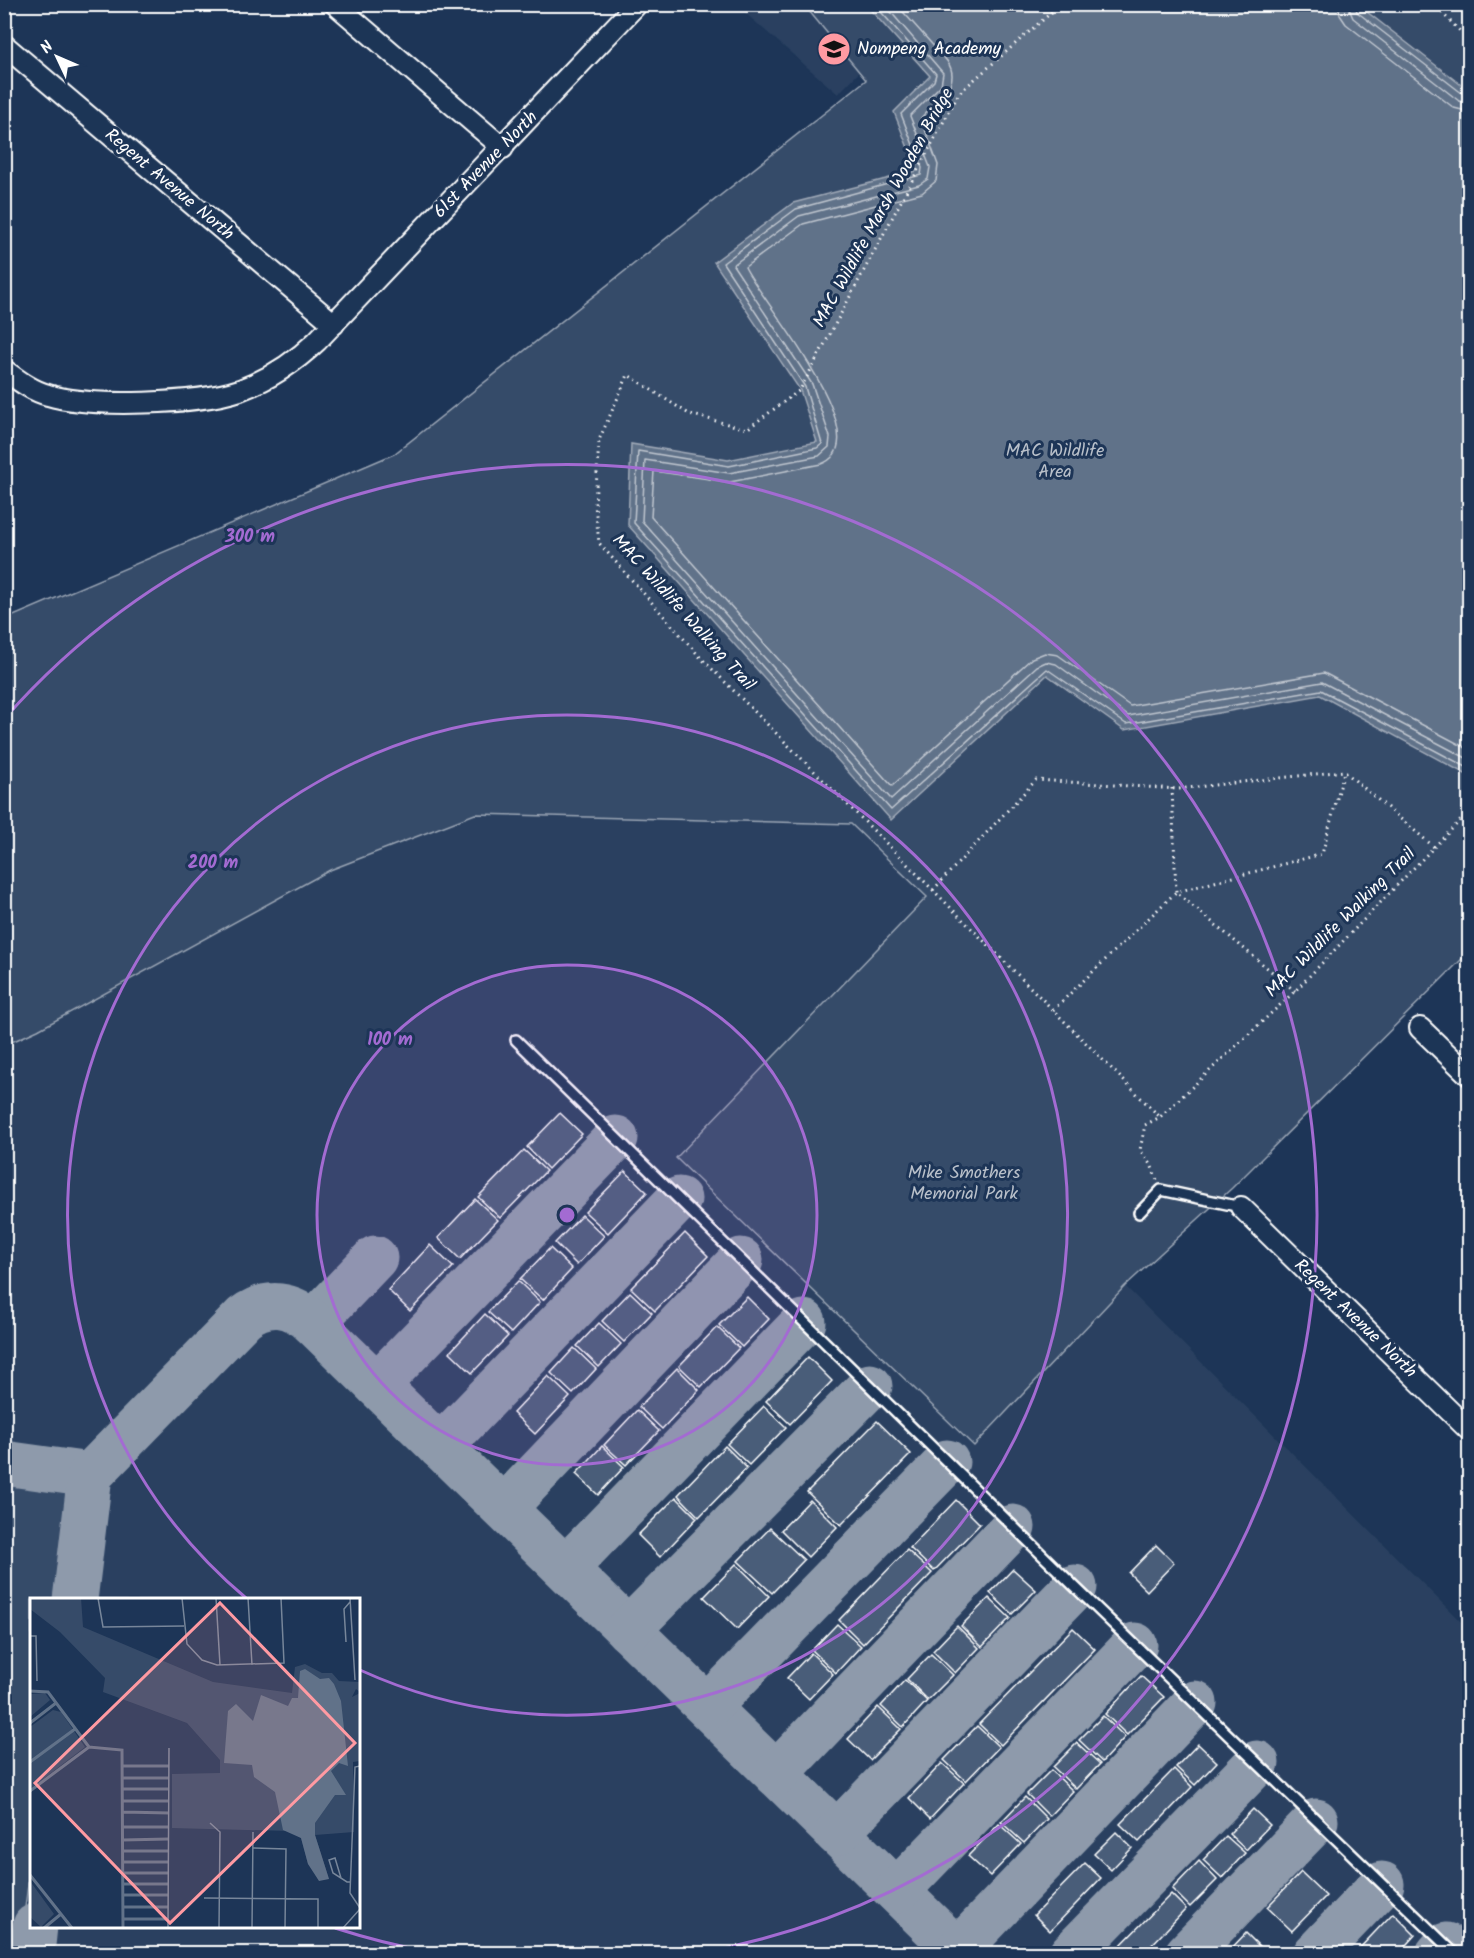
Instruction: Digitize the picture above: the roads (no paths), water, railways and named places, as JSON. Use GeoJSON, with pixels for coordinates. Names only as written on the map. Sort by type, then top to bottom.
{"type":"FeatureCollection","features":[{"type":"Feature","properties":{"kind":"street"},"geometry":{"type":"LineString","coordinates":[[335,4],[502,148]]}},
{"type":"Feature","properties":{"kind":"street","name":"61st Avenue North"},"geometry":{"type":"LineString","coordinates":[[4,370],[48,395],[83,401],[120,403],[209,397],[240,390],[295,362],[334,324],[637,4]]}},
{"type":"Feature","properties":{"kind":"street","name":"Regent Avenue North"},"geometry":{"type":"LineString","coordinates":[[4,45],[334,324]]}},
{"type":"Feature","properties":{"kind":"street"},"geometry":{"type":"LineString","coordinates":[[1420,1028],[1470,1076]]}},
{"type":"Feature","properties":{"kind":"street","name":"Regent Avenue North"},"geometry":{"type":"LineString","coordinates":[[1241,1207],[1470,1431]]}},
{"type":"Feature","properties":{"kind":"lane"},"geometry":{"type":"LineString","coordinates":[[516,1040],[1075,1587],[1455,1953]]}},
{"type":"Feature","properties":{"kind":"lane"},"geometry":{"type":"LineString","coordinates":[[1139,1214],[1161,1190],[1241,1207]]}},
{"type":"Feature","properties":{"kind":"water"},"geometry":{"type":"Polygon","coordinates":[[[866,5],[1358,5],[1469,91],[1469,776],[1320,695],[1124,730],[1047,675],[891,820],[628,525],[631,444],[728,460],[817,442],[800,390],[714,262],[793,203],[917,171],[894,112],[930,76],[866,5]]]}},
{"type":"Feature","properties":{"kind":"place","name":"Nompeng Academy"},"geometry":{"type":"Point","coordinates":[834,49]}},
{"type":"Feature","properties":{"kind":"park label","name":"MAC Wildlife Area"},"geometry":{"type":"Point","coordinates":[1055,461]}},
{"type":"Feature","properties":{"kind":"park label","name":"Mike Smothers Memorial Park"},"geometry":{"type":"Point","coordinates":[964,1183]}}]}
